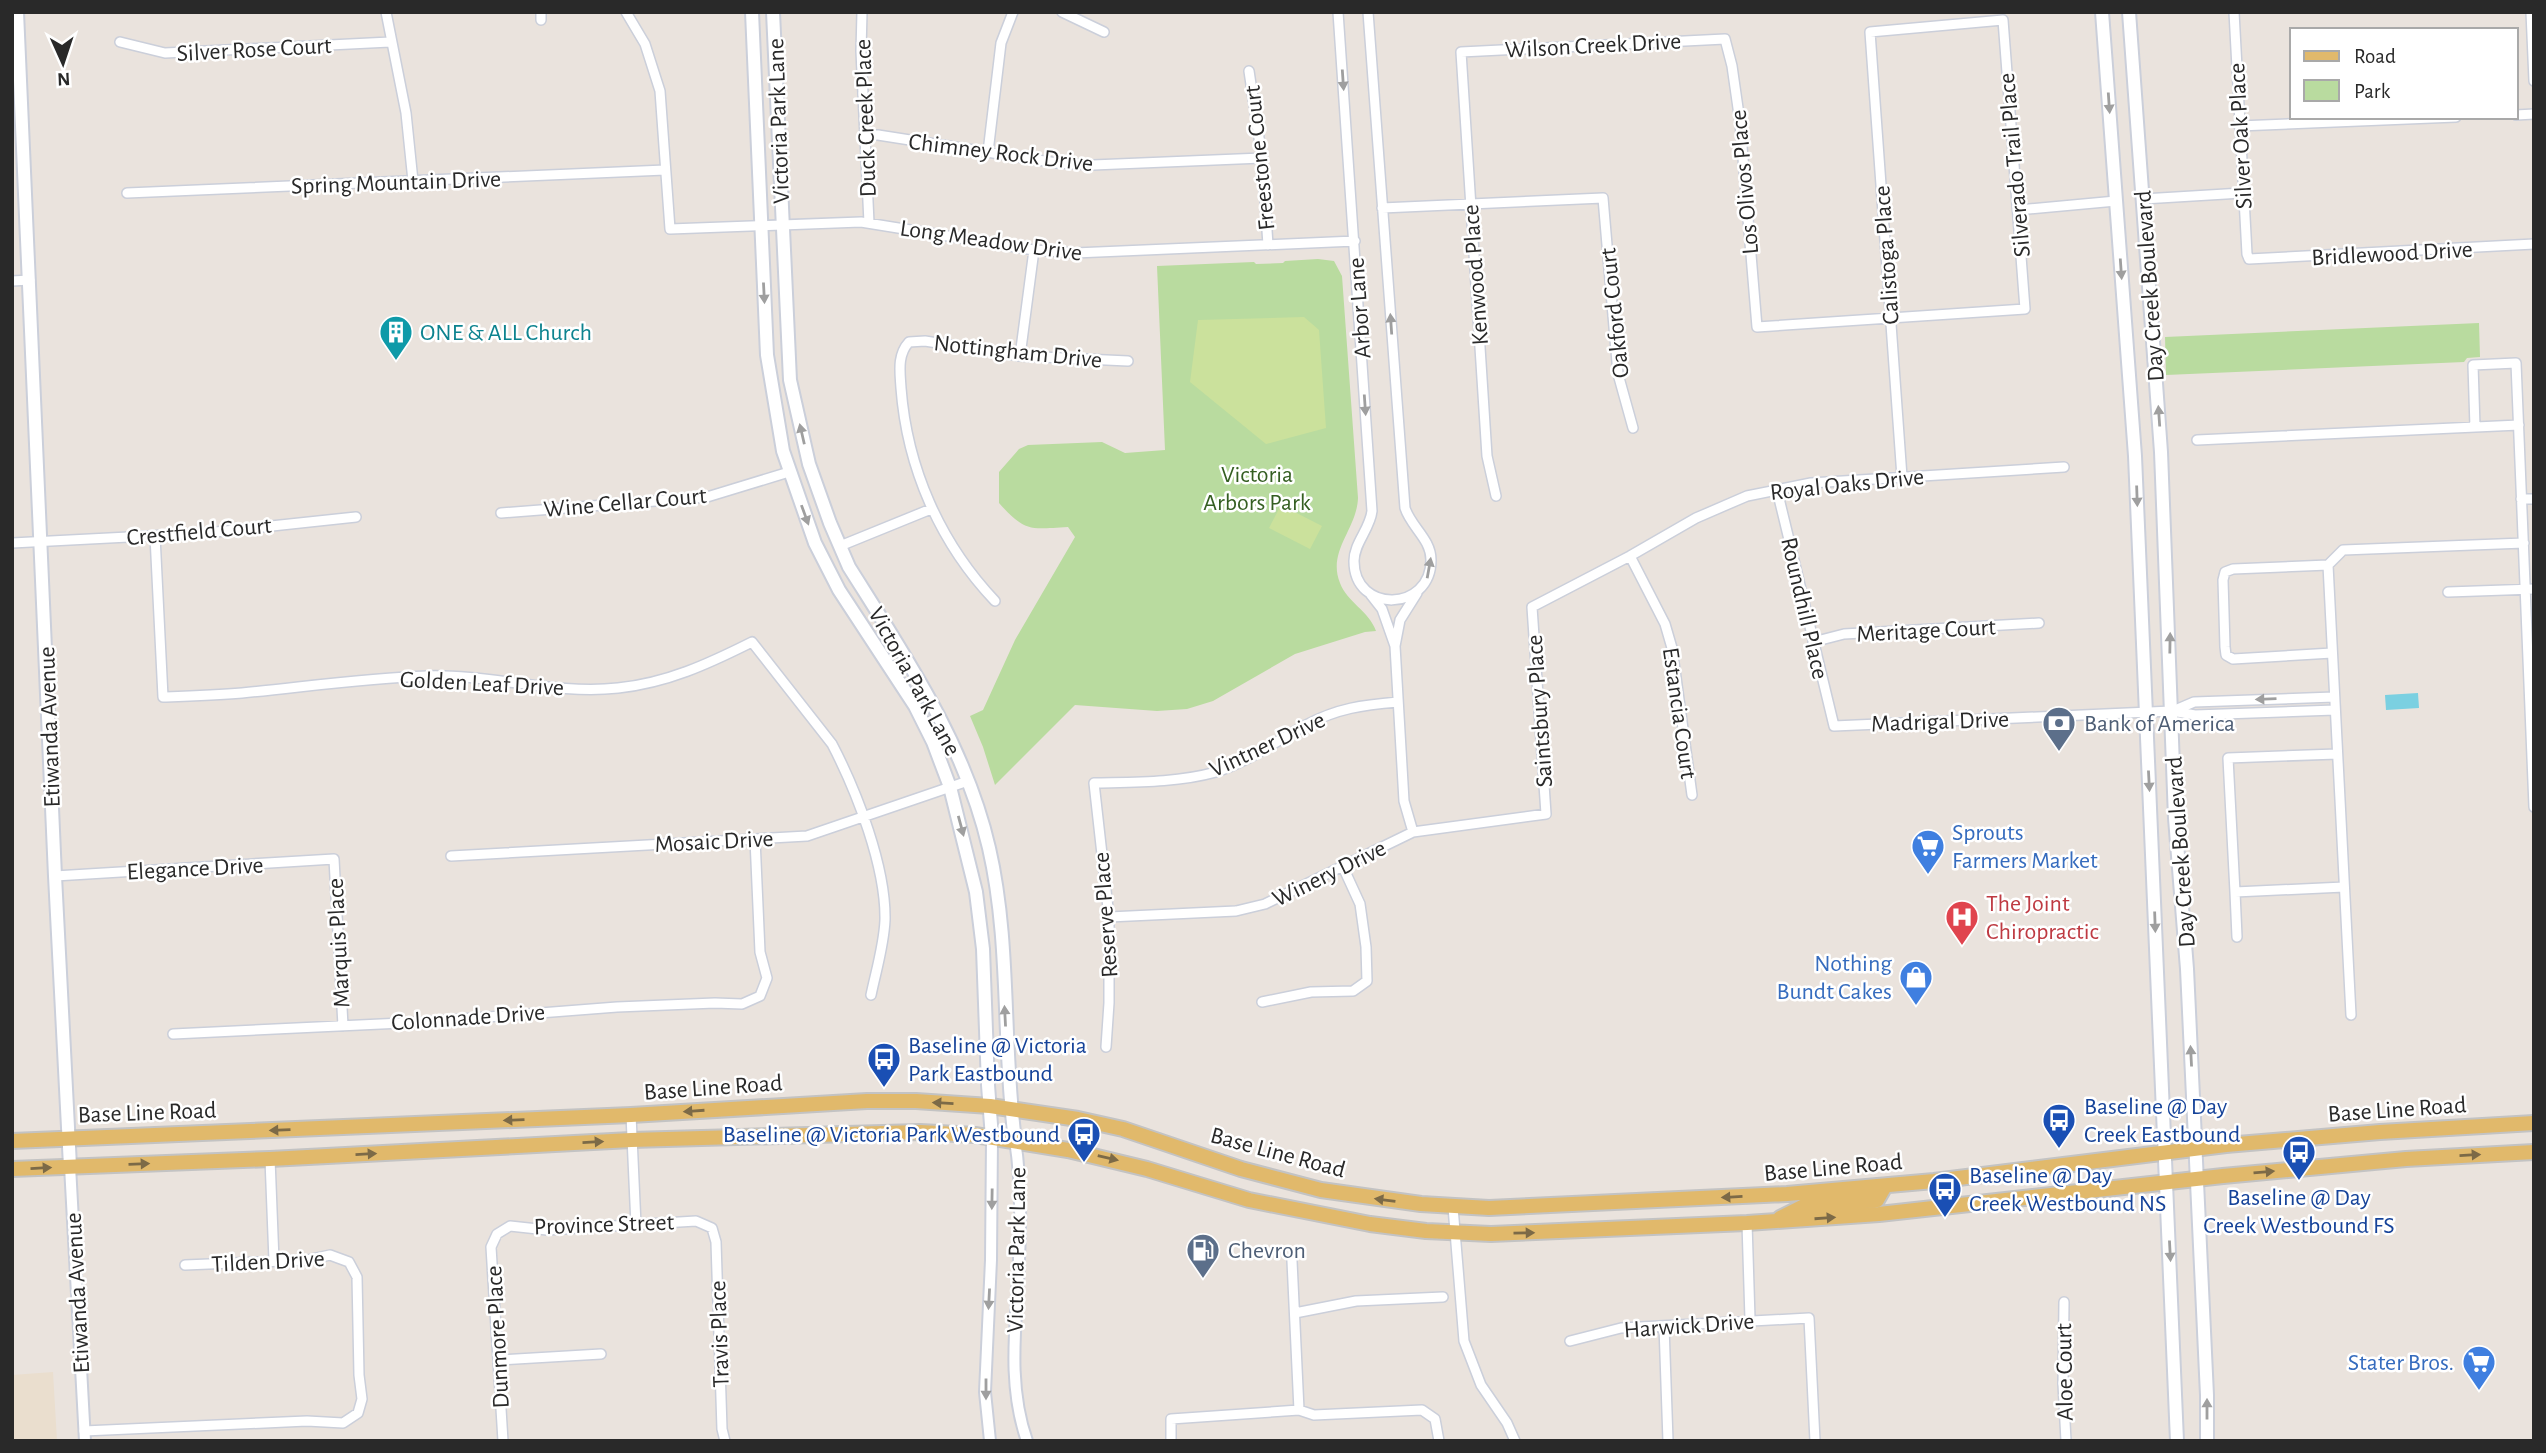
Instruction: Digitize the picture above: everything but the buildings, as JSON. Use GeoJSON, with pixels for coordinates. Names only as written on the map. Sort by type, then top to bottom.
{"type":"FeatureCollection","features":[{"type":"Feature","properties":{"kind":"main road","name":"Etiwanda Avenue"},"geometry":{"type":"LineString","coordinates":[[17,12],[55,876],[71,1166]]}},
{"type":"Feature","properties":{"kind":"main road","name":"Victoria Park Lane"},"geometry":{"type":"LineString","coordinates":[[752,12],[767,355],[774,407],[789,472],[815,543],[839,590],[915,706],[933,742],[950,787],[978,903],[983,949],[992,1138]]}},
{"type":"Feature","properties":{"kind":"main road","name":"Victoria Park Lane"},"geometry":{"type":"LineString","coordinates":[[773,12],[790,380],[809,464],[839,546],[939,715],[968,781],[989,849],[1000,925],[1015,1140]]}},
{"type":"Feature","properties":{"kind":"main road","name":"Day Creek Boulevard"},"geometry":{"type":"LineString","coordinates":[[2102,12],[2135,456],[2177,1441]]}},
{"type":"Feature","properties":{"kind":"main road","name":"Day Creek Boulevard"},"geometry":{"type":"LineString","coordinates":[[2129,12],[2161,452],[2175,818],[2187,969],[2207,1441]]}},
{"type":"Feature","properties":{"kind":"main road","name":"Base Line Road"},"geometry":{"type":"LineString","coordinates":[[12,1142],[631,1115],[867,1101],[990,1105],[1123,1129],[1241,1169],[1321,1190],[1453,1207],[1503,1207],[1787,1194],[1885,1186],[2195,1148],[2380,1132],[2534,1123]]}},
{"type":"Feature","properties":{"kind":"main road","name":"Base Line Road"},"geometry":{"type":"LineString","coordinates":[[12,1169],[631,1140],[877,1132],[1015,1140],[1117,1161],[1286,1209],[1370,1224],[1456,1233],[1568,1232],[1879,1214],[2406,1159],[2534,1152]]}},
{"type":"Feature","properties":{"kind":"main road"},"geometry":{"type":"LineString","coordinates":[[1772,1221],[1806,1205],[1877,1200],[1885,1186]]}},
{"type":"Feature","properties":{"kind":"street"},"geometry":{"type":"LineString","coordinates":[[386,12],[406,113],[413,181]]}},
{"type":"Feature","properties":{"kind":"street"},"geometry":{"type":"LineString","coordinates":[[626,12],[645,44],[660,91],[666,170]]}},
{"type":"Feature","properties":{"kind":"street","name":"Duck Creek Place"},"geometry":{"type":"LineString","coordinates":[[862,12],[861,51],[869,223]]}},
{"type":"Feature","properties":{"kind":"street"},"geometry":{"type":"LineString","coordinates":[[988,152],[1001,43],[1013,12]]}},
{"type":"Feature","properties":{"kind":"street"},"geometry":{"type":"LineString","coordinates":[[1062,12],[1104,32]]}},
{"type":"Feature","properties":{"kind":"street","name":"Arbor Lane"},"geometry":{"type":"LineString","coordinates":[[1338,12],[1373,511],[1354,559],[1358,580],[1382,608],[1395,646],[1404,801],[1413,832]]}},
{"type":"Feature","properties":{"kind":"street","name":"Arbor Lane"},"geometry":{"type":"LineString","coordinates":[[1368,12],[1405,508],[1410,522],[1425,540],[1431,554],[1428,576],[1404,610],[1395,646]]}},
{"type":"Feature","properties":{"kind":"street","name":"Silver Oak Place"},"geometry":{"type":"LineString","coordinates":[[2234,12],[2242,193],[2246,254],[2249,258]]}},
{"type":"Feature","properties":{"kind":"street"},"geometry":{"type":"LineString","coordinates":[[2531,12],[2534,81]]}},
{"type":"Feature","properties":{"kind":"street","name":"Silverado Trail Place"},"geometry":{"type":"LineString","coordinates":[[1870,32],[2003,20],[2018,210],[2025,309],[1891,318]]}},
{"type":"Feature","properties":{"kind":"street","name":"Calistoga Place"},"geometry":{"type":"LineString","coordinates":[[1870,32],[1902,477]]}},
{"type":"Feature","properties":{"kind":"street","name":"Los Olivos Place"},"geometry":{"type":"LineString","coordinates":[[1726,39],[1740,122],[1756,327],[1891,318]]}},
{"type":"Feature","properties":{"kind":"street","name":"Wilson Creek Drive"},"geometry":{"type":"LineString","coordinates":[[1461,52],[1726,39]]}},
{"type":"Feature","properties":{"kind":"street","name":"Silver Rose Court"},"geometry":{"type":"LineString","coordinates":[[120,42],[165,53],[390,42]]}},
{"type":"Feature","properties":{"kind":"street","name":"Kenwood Place"},"geometry":{"type":"LineString","coordinates":[[1461,52],[1487,456],[1496,496]]}},
{"type":"Feature","properties":{"kind":"street","name":"Freestone Court"},"geometry":{"type":"LineString","coordinates":[[1249,71],[1262,158],[1268,245]]}},
{"type":"Feature","properties":{"kind":"street"},"geometry":{"type":"LineString","coordinates":[[2239,126],[2408,119]]}},
{"type":"Feature","properties":{"kind":"street","name":"Chimney Rock Drive"},"geometry":{"type":"LineString","coordinates":[[865,135],[1057,163],[1093,165],[1262,158]]}},
{"type":"Feature","properties":{"kind":"street","name":"Spring Mountain Drive"},"geometry":{"type":"LineString","coordinates":[[127,193],[666,170]]}},
{"type":"Feature","properties":{"kind":"street","name":"Long Meadow Drive"},"geometry":{"type":"LineString","coordinates":[[666,170],[670,229],[869,223],[1034,250],[1096,253],[1355,241]]}},
{"type":"Feature","properties":{"kind":"street"},"geometry":{"type":"LineString","coordinates":[[2143,199],[2242,193]]}},
{"type":"Feature","properties":{"kind":"street","name":"Oakford Court"},"geometry":{"type":"LineString","coordinates":[[1470,204],[1603,198],[1618,374],[1633,428]]}},
{"type":"Feature","properties":{"kind":"street"},"geometry":{"type":"LineString","coordinates":[[2018,210],[2116,201]]}},
{"type":"Feature","properties":{"kind":"street"},"geometry":{"type":"LineString","coordinates":[[1382,208],[1470,204]]}},
{"type":"Feature","properties":{"kind":"street","name":"Bridlewood Drive"},"geometry":{"type":"LineString","coordinates":[[2249,258],[2534,244]]}},
{"type":"Feature","properties":{"kind":"street"},"geometry":{"type":"LineString","coordinates":[[1020,356],[1034,250]]}},
{"type":"Feature","properties":{"kind":"street"},"geometry":{"type":"LineString","coordinates":[[12,281],[30,280]]}},
{"type":"Feature","properties":{"kind":"street","name":"Nottingham Drive"},"geometry":{"type":"LineString","coordinates":[[931,509],[904,424],[900,357],[909,342],[925,341],[1020,356],[1128,361]]}},
{"type":"Feature","properties":{"kind":"street"},"geometry":{"type":"LineString","coordinates":[[2475,427],[2473,365],[2516,363],[2521,499],[2530,590],[2534,807]]}},
{"type":"Feature","properties":{"kind":"street"},"geometry":{"type":"LineString","coordinates":[[2197,440],[2519,425]]}},
{"type":"Feature","properties":{"kind":"street","name":"Royal Oaks Drive"},"geometry":{"type":"LineString","coordinates":[[1532,607],[1696,518],[1747,496],[1811,483],[2064,467]]}},
{"type":"Feature","properties":{"kind":"street","name":"Wine Cellar Court"},"geometry":{"type":"LineString","coordinates":[[501,513],[707,497],[789,472]]}},
{"type":"Feature","properties":{"kind":"street","name":"Roundhill Place"},"geometry":{"type":"LineString","coordinates":[[1777,490],[1833,726]]}},
{"type":"Feature","properties":{"kind":"street"},"geometry":{"type":"LineString","coordinates":[[2521,499],[2534,499]]}},
{"type":"Feature","properties":{"kind":"street"},"geometry":{"type":"LineString","coordinates":[[839,546],[931,509],[954,549],[995,601]]}},
{"type":"Feature","properties":{"kind":"street","name":"Crestfield Court"},"geometry":{"type":"LineString","coordinates":[[12,543],[206,533],[356,517]]}},
{"type":"Feature","properties":{"kind":"street","name":"Golden Leaf Drive"},"geometry":{"type":"LineString","coordinates":[[155,536],[163,697],[241,693],[356,680],[438,676],[487,678],[567,688],[616,688],[657,681],[698,669],[752,642],[832,744],[862,817]]}},
{"type":"Feature","properties":{"kind":"street"},"geometry":{"type":"LineString","coordinates":[[2332,653],[2233,659],[2226,655],[2225,572],[2233,569],[2328,565],[2343,550],[2524,543]]}},
{"type":"Feature","properties":{"kind":"street","name":"Estancia Court"},"geometry":{"type":"LineString","coordinates":[[1630,556],[1665,624],[1672,648],[1692,795]]}},
{"type":"Feature","properties":{"kind":"street"},"geometry":{"type":"LineString","coordinates":[[2328,565],[2351,1015]]}},
{"type":"Feature","properties":{"kind":"street"},"geometry":{"type":"LineString","coordinates":[[2448,592],[2530,590]]}},
{"type":"Feature","properties":{"kind":"street"},"geometry":{"type":"LineString","coordinates":[[1370,594],[1395,600],[1418,591]]}},
{"type":"Feature","properties":{"kind":"street","name":"Saintsbury Place"},"geometry":{"type":"LineString","coordinates":[[1532,607],[1546,814]]}},
{"type":"Feature","properties":{"kind":"street","name":"Meritage Court"},"geometry":{"type":"LineString","coordinates":[[1814,642],[1844,634],[2039,623]]}},
{"type":"Feature","properties":{"kind":"street"},"geometry":{"type":"LineString","coordinates":[[2172,711],[2194,702],[2334,697]]}},
{"type":"Feature","properties":{"kind":"street","name":"Vintner Drive"},"geometry":{"type":"LineString","coordinates":[[1094,783],[1177,780],[1218,771],[1259,753],[1308,724],[1354,706],[1398,702]]}},
{"type":"Feature","properties":{"kind":"street"},"geometry":{"type":"LineString","coordinates":[[2172,711],[2195,715],[2335,710]]}},
{"type":"Feature","properties":{"kind":"street","name":"Madrigal Drive"},"geometry":{"type":"LineString","coordinates":[[1833,726],[2172,711]]}},
{"type":"Feature","properties":{"kind":"street"},"geometry":{"type":"LineString","coordinates":[[2237,937],[2228,758],[2337,754]]}},
{"type":"Feature","properties":{"kind":"street","name":"Mosaic Drive"},"geometry":{"type":"LineString","coordinates":[[451,856],[807,836],[968,781]]}},
{"type":"Feature","properties":{"kind":"street","name":"Reserve Place"},"geometry":{"type":"LineString","coordinates":[[1094,783],[1110,917],[1106,1047]]}},
{"type":"Feature","properties":{"kind":"street","name":"Winery Drive"},"geometry":{"type":"LineString","coordinates":[[1110,917],[1236,911],[1265,904],[1413,832],[1546,814]]}},
{"type":"Feature","properties":{"kind":"street"},"geometry":{"type":"LineString","coordinates":[[862,817],[884,892],[885,924],[871,995]]}},
{"type":"Feature","properties":{"kind":"street","name":"Colonnade Drive"},"geometry":{"type":"LineString","coordinates":[[173,1034],[342,1026],[604,1007],[742,1004],[761,996],[767,978],[760,952],[755,839]]}},
{"type":"Feature","properties":{"kind":"street","name":"Elegance Drive"},"geometry":{"type":"LineString","coordinates":[[55,876],[334,859]]}},
{"type":"Feature","properties":{"kind":"street","name":"Marquis Place"},"geometry":{"type":"LineString","coordinates":[[334,859],[342,1026]]}},
{"type":"Feature","properties":{"kind":"street"},"geometry":{"type":"LineString","coordinates":[[1262,1002],[1311,992],[1353,990],[1367,981],[1360,904],[1343,867]]}},
{"type":"Feature","properties":{"kind":"street"},"geometry":{"type":"LineString","coordinates":[[2235,892],[2344,887]]}},
{"type":"Feature","properties":{"kind":"street"},"geometry":{"type":"LineString","coordinates":[[631,1115],[636,1225]]}},
{"type":"Feature","properties":{"kind":"street","name":"Victoria Park Lane"},"geometry":{"type":"LineString","coordinates":[[990,1441],[985,1392],[991,1260],[992,1138]]}},
{"type":"Feature","properties":{"kind":"street","name":"Victoria Park Lane"},"geometry":{"type":"LineString","coordinates":[[1015,1140],[1018,1160],[1019,1257],[1014,1390],[1027,1441]]}},
{"type":"Feature","properties":{"kind":"street"},"geometry":{"type":"LineString","coordinates":[[270,1159],[274,1261]]}},
{"type":"Feature","properties":{"kind":"street","name":"Etiwanda Avenue"},"geometry":{"type":"LineString","coordinates":[[71,1166],[84,1436]]}},
{"type":"Feature","properties":{"kind":"street"},"geometry":{"type":"LineString","coordinates":[[1453,1207],[1464,1341],[1481,1385],[1507,1423],[1515,1441]]}},
{"type":"Feature","properties":{"kind":"street","name":"Province Street"},"geometry":{"type":"LineString","coordinates":[[497,1234],[510,1226],[547,1230],[696,1221],[712,1228]]}},
{"type":"Feature","properties":{"kind":"street"},"geometry":{"type":"LineString","coordinates":[[1747,1223],[1750,1320]]}},
{"type":"Feature","properties":{"kind":"street","name":"Travis Place"},"geometry":{"type":"LineString","coordinates":[[712,1228],[716,1242],[722,1429],[725,1441]]}},
{"type":"Feature","properties":{"kind":"street","name":"Dunmore Place"},"geometry":{"type":"LineString","coordinates":[[497,1234],[491,1247],[503,1441]]}},
{"type":"Feature","properties":{"kind":"street","name":"Tilden Drive"},"geometry":{"type":"LineString","coordinates":[[84,1436],[307,1421],[343,1423],[358,1413],[362,1399],[357,1277],[349,1262],[330,1255],[307,1260],[185,1265]]}},
{"type":"Feature","properties":{"kind":"street"},"geometry":{"type":"LineString","coordinates":[[1292,1261],[1299,1410]]}},
{"type":"Feature","properties":{"kind":"street"},"geometry":{"type":"LineString","coordinates":[[1295,1313],[1356,1301],[1443,1297]]}},
{"type":"Feature","properties":{"kind":"street","name":"Aloe Court"},"geometry":{"type":"LineString","coordinates":[[2064,1303],[2063,1384],[2066,1441]]}},
{"type":"Feature","properties":{"kind":"street","name":"Harwick Drive"},"geometry":{"type":"LineString","coordinates":[[1570,1341],[1621,1328],[1809,1318],[1815,1441]]}},
{"type":"Feature","properties":{"kind":"street"},"geometry":{"type":"LineString","coordinates":[[1664,1326],[1668,1441]]}},
{"type":"Feature","properties":{"kind":"street"},"geometry":{"type":"LineString","coordinates":[[499,1360],[601,1354]]}},
{"type":"Feature","properties":{"kind":"street"},"geometry":{"type":"LineString","coordinates":[[1171,1441],[1171,1419],[1299,1410],[1314,1415],[1422,1410],[1435,1419],[1439,1441]]}},
{"type":"Feature","properties":{"kind":"shaded area"},"geometry":{"type":"Polygon","coordinates":[[[53,1372],[57,1441],[12,1441],[12,1375],[53,1372]]]}},
{"type":"Feature","properties":{"kind":"green space","name":"Victoria Arbors Park"},"geometry":{"type":"Polygon","coordinates":[[[1318,259],[1334,261],[1342,276],[1358,498],[1353,520],[1340,550],[1337,571],[1343,590],[1376,631],[1295,654],[1213,701],[1187,709],[1157,711],[1075,705],[995,785],[970,716],[983,710],[1015,640],[1075,537],[1068,527],[1029,527],[1016,520],[999,503],[999,472],[1019,449],[1028,445],[1102,442],[1125,453],[1165,450],[1157,266],[1283,263],[1318,259]]]}},
{"type":"Feature","properties":{"kind":"green space"},"geometry":{"type":"Polygon","coordinates":[[[1304,317],[1319,330],[1326,428],[1266,444],[1190,382],[1198,320],[1304,317]]]}},
{"type":"Feature","properties":{"kind":"green space"},"geometry":{"type":"Polygon","coordinates":[[[2479,323],[2480,357],[2467,358],[2464,362],[2166,375],[2165,337],[2479,323]]]}},
{"type":"Feature","properties":{"kind":"green space"},"geometry":{"type":"Polygon","coordinates":[[[1281,505],[1322,526],[1310,549],[1269,528],[1281,505]]]}},
{"type":"Feature","properties":{"kind":"water"},"geometry":{"type":"Polygon","coordinates":[[[2418,693],[2419,708],[2386,710],[2385,695],[2418,693]]]}},
{"type":"Feature","properties":{"kind":"place","name":"ONE & ALL Church"},"geometry":{"type":"Point","coordinates":[396,362]}},
{"type":"Feature","properties":{"kind":"place","name":"Bank of America"},"geometry":{"type":"Point","coordinates":[2059,753]}},
{"type":"Feature","properties":{"kind":"place","name":"Sprouts Farmers Market"},"geometry":{"type":"Point","coordinates":[1928,876]}},
{"type":"Feature","properties":{"kind":"place","name":"The Joint Chiropractic"},"geometry":{"type":"Point","coordinates":[1962,947]}},
{"type":"Feature","properties":{"kind":"place","name":"Nothing Bundt Cakes"},"geometry":{"type":"Point","coordinates":[1916,1007]}},
{"type":"Feature","properties":{"kind":"place","name":"Baseline @ Victoria Park Eastbound"},"geometry":{"type":"Point","coordinates":[884,1089]}},
{"type":"Feature","properties":{"kind":"place","name":"Baseline @ Day Creek Eastbound"},"geometry":{"type":"Point","coordinates":[2059,1150]}},
{"type":"Feature","properties":{"kind":"place","name":"Baseline @ Victoria Park Westbound"},"geometry":{"type":"Point","coordinates":[1084,1164]}},
{"type":"Feature","properties":{"kind":"place","name":"Baseline @ Day Creek Westbound FS"},"geometry":{"type":"Point","coordinates":[2299,1182]}},
{"type":"Feature","properties":{"kind":"place","name":"Baseline @ Day Creek Westbound NS"},"geometry":{"type":"Point","coordinates":[1945,1219]}},
{"type":"Feature","properties":{"kind":"place","name":"Chevron"},"geometry":{"type":"Point","coordinates":[1203,1280]}},
{"type":"Feature","properties":{"kind":"place","name":"Stater Bros."},"geometry":{"type":"Point","coordinates":[2479,1392]}}]}
